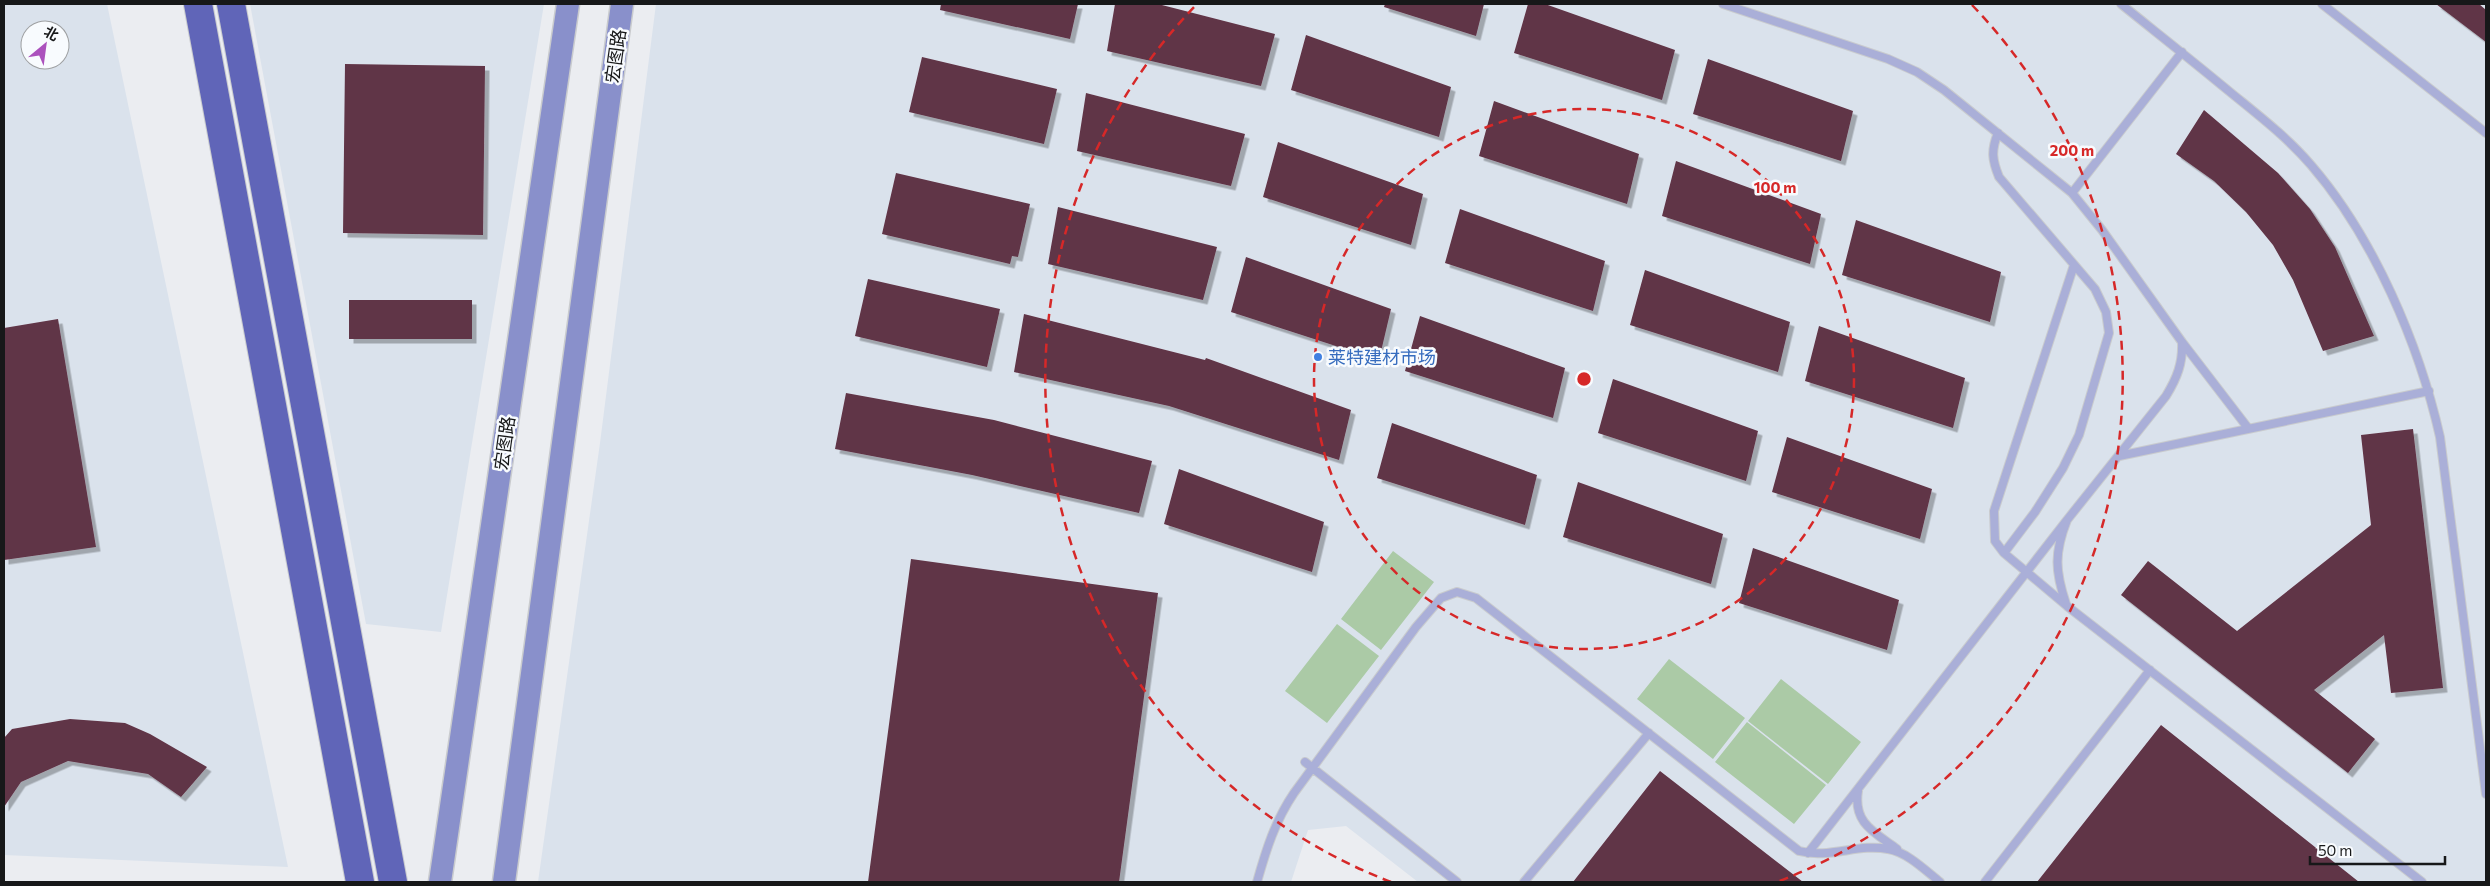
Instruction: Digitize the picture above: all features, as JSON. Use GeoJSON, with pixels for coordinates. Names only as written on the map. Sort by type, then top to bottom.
{"type":"FeatureCollection","features":[{"type":"Feature","properties":{"kind":"highway"},"geometry":{"type":"LineString","coordinates":[[198,4],[360,882]]}},
{"type":"Feature","properties":{"kind":"highway"},"geometry":{"type":"LineString","coordinates":[[231,4],[393,882]]}},
{"type":"Feature","properties":{"kind":"main road","name":"宏图路"},"geometry":{"type":"LineString","coordinates":[[440,882],[568,4]]}},
{"type":"Feature","properties":{"kind":"main road","name":"宏图路"},"geometry":{"type":"LineString","coordinates":[[504,882],[622,4]]}},
{"type":"Feature","properties":{"kind":"lane"},"geometry":{"type":"LineString","coordinates":[[1723,4],[1888,59],[1917,72],[1944,90],[1998,133],[2072,193],[2102,230],[2182,342],[2248,428]]}},
{"type":"Feature","properties":{"kind":"lane"},"geometry":{"type":"LineString","coordinates":[[2120,4],[2276,129],[2310,164],[2335,194],[2364,242],[2403,321],[2429,390],[2440,437],[2486,794]]}},
{"type":"Feature","properties":{"kind":"lane"},"geometry":{"type":"LineString","coordinates":[[2322,4],[2486,133]]}},
{"type":"Feature","properties":{"kind":"lane"},"geometry":{"type":"LineString","coordinates":[[2072,193],[2182,52]]}},
{"type":"Feature","properties":{"kind":"lane"},"geometry":{"type":"LineString","coordinates":[[1998,133],[1992,147],[1992,161],[1999,177],[2095,289],[2106,312],[2109,333],[2078,435],[2063,468],[2035,512],[2004,554]]}},
{"type":"Feature","properties":{"kind":"lane"},"geometry":{"type":"LineString","coordinates":[[2074,265],[1994,511],[1995,541],[2004,554],[2067,606],[2422,882]]}},
{"type":"Feature","properties":{"kind":"lane"},"geometry":{"type":"LineString","coordinates":[[1808,853],[2166,396],[2177,378],[2183,356],[2182,342]]}},
{"type":"Feature","properties":{"kind":"lane"},"geometry":{"type":"LineString","coordinates":[[2119,456],[2429,390]]}},
{"type":"Feature","properties":{"kind":"lane"},"geometry":{"type":"LineString","coordinates":[[2067,520],[2058,545],[2056,558],[2058,581],[2067,606]]}},
{"type":"Feature","properties":{"kind":"lane"},"geometry":{"type":"LineString","coordinates":[[1257,882],[1281,812],[1416,627],[1441,598],[1457,592],[1476,598],[1799,851],[1813,854],[1888,849],[1904,855]]}},
{"type":"Feature","properties":{"kind":"lane"},"geometry":{"type":"LineString","coordinates":[[1985,882],[2150,670]]}},
{"type":"Feature","properties":{"kind":"lane"},"geometry":{"type":"LineString","coordinates":[[1524,882],[1649,733]]}},
{"type":"Feature","properties":{"kind":"lane"},"geometry":{"type":"LineString","coordinates":[[1305,762],[1457,882]]}},
{"type":"Feature","properties":{"kind":"lane"},"geometry":{"type":"LineString","coordinates":[[1858,789],[1856,806],[1860,818],[1940,882]]}},
{"type":"Feature","properties":{"kind":"shaded area"},"geometry":{"type":"Polygon","coordinates":[[[4,4],[107,4],[288,867],[4,855],[4,4]]]}},
{"type":"Feature","properties":{"kind":"shaded area"},"geometry":{"type":"Polygon","coordinates":[[[250,4],[544,4],[441,632],[366,624],[250,4]]]}},
{"type":"Feature","properties":{"kind":"shaded area"},"geometry":{"type":"Polygon","coordinates":[[[656,4],[2486,4],[2486,882],[1418,882],[1346,826],[1308,830],[1291,882],[538,882],[600,443],[656,4]]]}},
{"type":"Feature","properties":{"kind":"green space"},"geometry":{"type":"Polygon","coordinates":[[[1393,551],[1434,582],[1381,650],[1341,619],[1393,551]]]}},
{"type":"Feature","properties":{"kind":"green space"},"geometry":{"type":"Polygon","coordinates":[[[1337,624],[1379,656],[1327,723],[1285,691],[1337,624]]]}},
{"type":"Feature","properties":{"kind":"green space"},"geometry":{"type":"Polygon","coordinates":[[[1669,659],[1745,718],[1713,759],[1637,699],[1669,659]]]}},
{"type":"Feature","properties":{"kind":"green space"},"geometry":{"type":"Polygon","coordinates":[[[1781,679],[1861,742],[1828,784],[1748,721],[1781,679]]]}},
{"type":"Feature","properties":{"kind":"green space"},"geometry":{"type":"Polygon","coordinates":[[[1747,722],[1826,785],[1794,824],[1715,762],[1747,722]]]}},
{"type":"Feature","properties":{"kind":"building"},"geometry":{"type":"Polygon","coordinates":[[[941,4],[1078,4],[1070,39],[940,10],[941,4]]]}},
{"type":"Feature","properties":{"kind":"building"},"geometry":{"type":"Polygon","coordinates":[[[1115,4],[1158,4],[1275,34],[1261,86],[1107,51],[1115,4]]]}},
{"type":"Feature","properties":{"kind":"building"},"geometry":{"type":"Polygon","coordinates":[[[1385,4],[1484,4],[1476,36],[1384,7],[1385,4]]]}},
{"type":"Feature","properties":{"kind":"building"},"geometry":{"type":"Polygon","coordinates":[[[1528,4],[1545,4],[1675,50],[1662,100],[1514,53],[1528,4]]]}},
{"type":"Feature","properties":{"kind":"building"},"geometry":{"type":"Polygon","coordinates":[[[2436,4],[2479,4],[2486,10],[2486,42],[2436,4]]]}},
{"type":"Feature","properties":{"kind":"building"},"geometry":{"type":"Polygon","coordinates":[[[1306,35],[1451,87],[1439,137],[1291,90],[1306,35]]]}},
{"type":"Feature","properties":{"kind":"building"},"geometry":{"type":"Polygon","coordinates":[[[922,57],[1057,89],[1044,144],[909,112],[922,57]]]}},
{"type":"Feature","properties":{"kind":"building"},"geometry":{"type":"Polygon","coordinates":[[[1708,59],[1853,111],[1841,161],[1693,114],[1708,59]]]}},
{"type":"Feature","properties":{"kind":"building"},"geometry":{"type":"Polygon","coordinates":[[[345,64],[485,66],[483,235],[343,233],[345,64]]]}},
{"type":"Feature","properties":{"kind":"building"},"geometry":{"type":"Polygon","coordinates":[[[1086,93],[1245,134],[1231,186],[1077,151],[1086,93]]]}},
{"type":"Feature","properties":{"kind":"building"},"geometry":{"type":"Polygon","coordinates":[[[1494,101],[1639,154],[1627,204],[1479,156],[1494,101]]]}},
{"type":"Feature","properties":{"kind":"building"},"geometry":{"type":"Polygon","coordinates":[[[2204,110],[2278,173],[2310,209],[2335,247],[2374,336],[2323,351],[2293,280],[2273,245],[2246,212],[2214,181],[2176,154],[2204,110]]]}},
{"type":"Feature","properties":{"kind":"building"},"geometry":{"type":"Polygon","coordinates":[[[1278,142],[1423,194],[1411,245],[1263,197],[1278,142]]]}},
{"type":"Feature","properties":{"kind":"building"},"geometry":{"type":"Polygon","coordinates":[[[1676,161],[1821,214],[1810,264],[1662,216],[1676,161]]]}},
{"type":"Feature","properties":{"kind":"building"},"geometry":{"type":"Polygon","coordinates":[[[896,173],[1030,204],[1018,257],[1012,256],[1010,264],[882,234],[896,173]]]}},
{"type":"Feature","properties":{"kind":"building"},"geometry":{"type":"Polygon","coordinates":[[[1058,207],[1217,247],[1203,300],[1048,264],[1058,207]]]}},
{"type":"Feature","properties":{"kind":"building"},"geometry":{"type":"Polygon","coordinates":[[[1460,209],[1605,261],[1593,311],[1445,263],[1460,209]]]}},
{"type":"Feature","properties":{"kind":"building"},"geometry":{"type":"Polygon","coordinates":[[[1856,220],[2001,272],[1990,322],[1842,275],[1856,220]]]}},
{"type":"Feature","properties":{"kind":"building"},"geometry":{"type":"Polygon","coordinates":[[[1246,257],[1391,309],[1379,360],[1231,312],[1246,257]]]}},
{"type":"Feature","properties":{"kind":"building"},"geometry":{"type":"Polygon","coordinates":[[[1645,270],[1790,322],[1778,372],[1630,325],[1645,270]]]}},
{"type":"Feature","properties":{"kind":"building"},"geometry":{"type":"Polygon","coordinates":[[[868,279],[1000,309],[987,367],[855,336],[868,279]]]}},
{"type":"Feature","properties":{"kind":"building"},"geometry":{"type":"Polygon","coordinates":[[[349,300],[472,300],[472,339],[349,339],[349,300]]]}},
{"type":"Feature","properties":{"kind":"building"},"geometry":{"type":"Polygon","coordinates":[[[1024,314],[1205,360],[1206,358],[1351,410],[1339,460],[1169,406],[1014,372],[1024,314]]]}},
{"type":"Feature","properties":{"kind":"building"},"geometry":{"type":"Polygon","coordinates":[[[1420,316],[1565,368],[1553,418],[1405,371],[1420,316]]]}},
{"type":"Feature","properties":{"kind":"building"},"geometry":{"type":"Polygon","coordinates":[[[58,319],[96,547],[4,560],[4,328],[58,319]]]}},
{"type":"Feature","properties":{"kind":"building"},"geometry":{"type":"Polygon","coordinates":[[[1819,326],[1965,378],[1953,428],[1805,381],[1819,326]]]}},
{"type":"Feature","properties":{"kind":"building"},"geometry":{"type":"Polygon","coordinates":[[[1613,379],[1758,431],[1746,481],[1598,433],[1613,379]]]}},
{"type":"Feature","properties":{"kind":"building"},"geometry":{"type":"Polygon","coordinates":[[[846,393],[994,420],[1152,461],[1139,513],[972,475],[835,449],[846,393]]]}},
{"type":"Feature","properties":{"kind":"building"},"geometry":{"type":"Polygon","coordinates":[[[1392,423],[1537,475],[1525,525],[1377,478],[1392,423]]]}},
{"type":"Feature","properties":{"kind":"building"},"geometry":{"type":"Polygon","coordinates":[[[2413,429],[2443,688],[2391,693],[2384,635],[2314,690],[2375,739],[2348,773],[2121,595],[2148,561],[2237,631],[2371,525],[2361,435],[2413,429]]]}},
{"type":"Feature","properties":{"kind":"building"},"geometry":{"type":"Polygon","coordinates":[[[1787,437],[1932,489],[1920,539],[1772,492],[1787,437]]]}},
{"type":"Feature","properties":{"kind":"building"},"geometry":{"type":"Polygon","coordinates":[[[1179,469],[1324,522],[1312,572],[1164,524],[1179,469]]]}},
{"type":"Feature","properties":{"kind":"building"},"geometry":{"type":"Polygon","coordinates":[[[1578,482],[1723,534],[1711,584],[1563,537],[1578,482]]]}},
{"type":"Feature","properties":{"kind":"building"},"geometry":{"type":"Polygon","coordinates":[[[1753,548],[1899,600],[1887,650],[1739,603],[1753,548]]]}},
{"type":"Feature","properties":{"kind":"building"},"geometry":{"type":"Polygon","coordinates":[[[911,559],[1158,593],[1119,882],[868,882],[911,559]]]}},
{"type":"Feature","properties":{"kind":"building"},"geometry":{"type":"Polygon","coordinates":[[[70,719],[125,723],[150,734],[207,767],[181,797],[148,774],[68,761],[21,782],[4,807],[4,738],[12,729],[70,719]]]}},
{"type":"Feature","properties":{"kind":"building"},"geometry":{"type":"Polygon","coordinates":[[[2161,725],[2359,882],[2037,882],[2161,725]]]}},
{"type":"Feature","properties":{"kind":"building"},"geometry":{"type":"Polygon","coordinates":[[[1660,771],[1803,882],[1573,882],[1660,771]]]}},
{"type":"Feature","properties":{"kind":"place","name":"莱特建材市场"},"geometry":{"type":"Point","coordinates":[1318,357]}}]}
